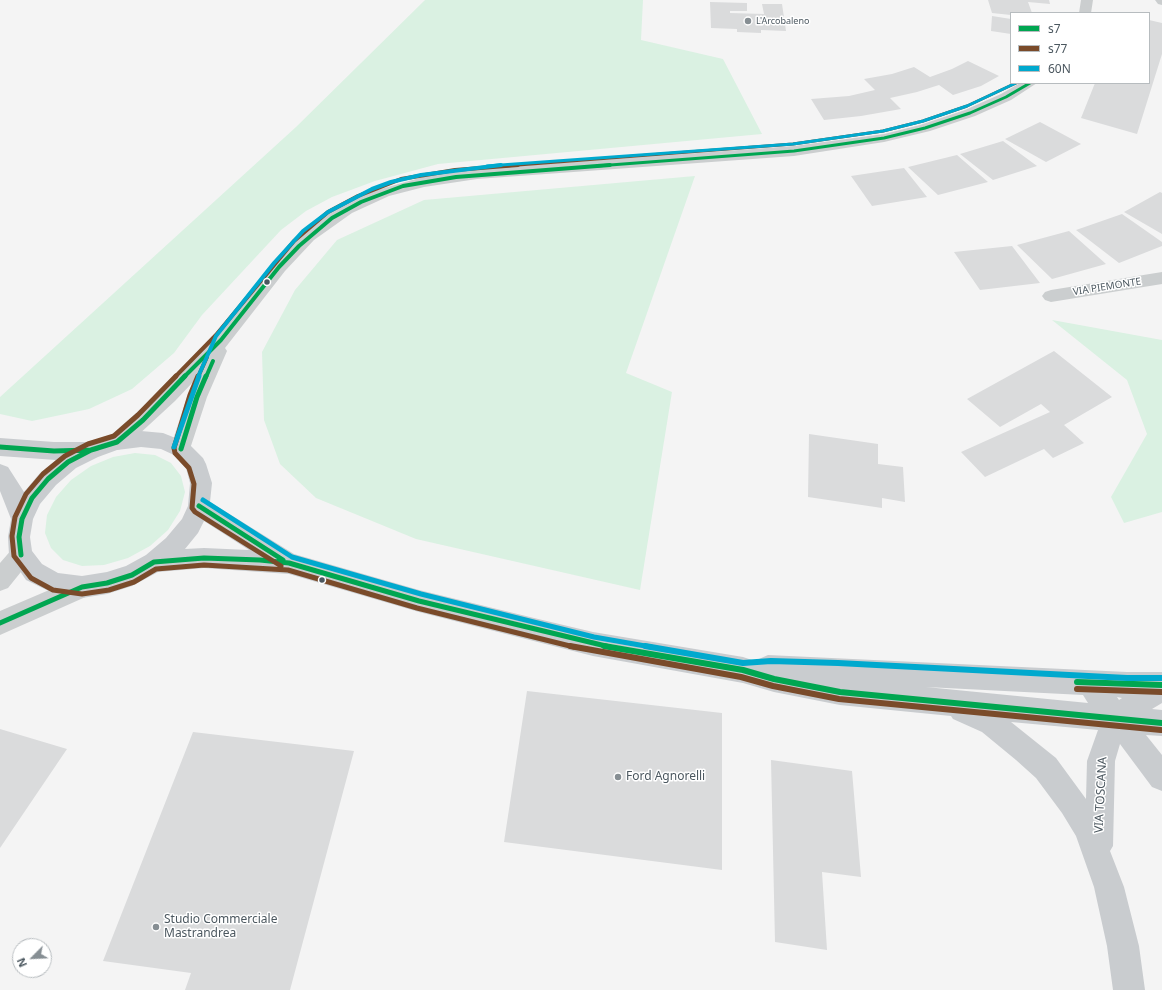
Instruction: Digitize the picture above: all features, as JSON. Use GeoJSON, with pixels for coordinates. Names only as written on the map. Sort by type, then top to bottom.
{"type":"FeatureCollection","features":[{"type":"Feature","properties":{"kind":"main road"},"geometry":{"type":"LineString","coordinates":[[141,439],[163,441],[181,449],[195,464],[201,483],[199,506],[190,526],[174,545],[154,562],[132,575],[106,583],[82,587],[55,584],[34,572],[21,555],[19,537],[22,519],[32,498],[48,479],[68,462],[91,450],[117,442],[141,439]]}},
{"type":"Feature","properties":{"kind":"main road"},"geometry":{"type":"LineString","coordinates":[[0,447],[54,451],[91,450]]}},
{"type":"Feature","properties":{"kind":"main road"},"geometry":{"type":"LineString","coordinates":[[0,473],[13,492],[22,519]]}},
{"type":"Feature","properties":{"kind":"main road"},"geometry":{"type":"LineString","coordinates":[[199,506],[289,563]]}},
{"type":"Feature","properties":{"kind":"main road"},"geometry":{"type":"LineString","coordinates":[[154,562],[204,558],[289,563],[419,601],[592,644],[743,670],[774,679],[840,692],[1162,723]]}},
{"type":"Feature","properties":{"kind":"main road"},"geometry":{"type":"LineString","coordinates":[[743,670],[771,668],[838,670],[1162,686]]}},
{"type":"Feature","properties":{"kind":"main road"},"geometry":{"type":"LineString","coordinates":[[1089,683],[1118,718],[1162,777]]}},
{"type":"Feature","properties":{"kind":"main road"},"geometry":{"type":"LineString","coordinates":[[1118,718],[1133,705],[1162,686]]}},
{"type":"Feature","properties":{"kind":"main road","name":"VIA TOSCANA"},"geometry":{"type":"LineString","coordinates":[[942,703],[990,723],[1007,734],[1046,768],[1072,803],[1087,828],[1110,887],[1117,917],[1129,990]]}},
{"type":"Feature","properties":{"kind":"main road","name":"VIA TOSCANA"},"geometry":{"type":"LineString","coordinates":[[1098,854],[1101,761],[1105,746],[1118,718]]}},
{"type":"Feature","properties":{"kind":"street"},"geometry":{"type":"LineString","coordinates":[[1084,12],[1087,0]]}},
{"type":"Feature","properties":{"kind":"street"},"geometry":{"type":"LineString","coordinates":[[117,442],[168,396],[221,340],[279,267],[318,228],[346,209],[393,189],[434,180],[477,174],[794,151],[876,139],[926,128],[952,120],[994,102],[1028,84]]}},
{"type":"Feature","properties":{"kind":"street","name":"VIA PIEMONTE"},"geometry":{"type":"LineString","coordinates":[[1051,296],[1162,278]]}},
{"type":"Feature","properties":{"kind":"street"},"geometry":{"type":"LineString","coordinates":[[181,449],[198,397],[221,340]]}},
{"type":"Feature","properties":{"kind":"street"},"geometry":{"type":"LineString","coordinates":[[0,580],[21,555]]}},
{"type":"Feature","properties":{"kind":"street"},"geometry":{"type":"LineString","coordinates":[[0,624],[82,587]]}},
{"type":"Feature","properties":{"kind":"green space"},"geometry":{"type":"Polygon","coordinates":[[[425,0],[643,0],[641,40],[723,59],[762,134],[438,164],[375,181],[332,197],[306,211],[281,230],[202,315],[174,353],[132,389],[89,409],[32,421],[0,414],[0,397],[296,127],[425,0]]]}},
{"type":"Feature","properties":{"kind":"green space"},"geometry":{"type":"Polygon","coordinates":[[[695,176],[626,373],[672,392],[640,590],[416,539],[316,498],[280,464],[264,420],[262,352],[295,290],[337,240],[424,200],[695,176]]]}},
{"type":"Feature","properties":{"kind":"green space"},"geometry":{"type":"Polygon","coordinates":[[[1052,320],[1162,340],[1162,512],[1124,523],[1111,497],[1147,434],[1127,380],[1052,320]]]}},
{"type":"Feature","properties":{"kind":"green space"},"geometry":{"type":"Polygon","coordinates":[[[135,453],[155,455],[171,463],[181,476],[185,492],[180,511],[168,530],[150,546],[128,558],[104,565],[82,566],[63,560],[51,548],[45,533],[47,515],[56,497],[71,480],[91,466],[113,457],[135,453]]]}},
{"type":"Feature","properties":{"kind":"building"},"geometry":{"type":"Polygon","coordinates":[[[988,0],[1049,0],[1050,4],[1028,2],[1032,12],[1010,12],[1010,15],[992,13],[988,0]]]}},
{"type":"Feature","properties":{"kind":"building","name":"L'Arcobaleno"},"geometry":{"type":"Polygon","coordinates":[[[710,2],[747,3],[747,11],[730,11],[730,13],[764,14],[762,4],[782,4],[786,31],[761,30],[761,33],[737,32],[737,29],[711,28],[710,2]]]}},
{"type":"Feature","properties":{"kind":"building"},"geometry":{"type":"Polygon","coordinates":[[[992,16],[1010,19],[1010,34],[991,31],[992,16]]]}},
{"type":"Feature","properties":{"kind":"building"},"geometry":{"type":"Polygon","coordinates":[[[1150,20],[1162,23],[1162,54],[1137,134],[1081,118],[1095,84],[1150,84],[1150,20]]]}},
{"type":"Feature","properties":{"kind":"building"},"geometry":{"type":"Polygon","coordinates":[[[968,61],[999,76],[981,86],[953,95],[939,85],[890,98],[901,109],[861,116],[824,120],[811,99],[849,96],[875,90],[864,79],[892,74],[914,67],[930,77],[968,61]]]}},
{"type":"Feature","properties":{"kind":"building"},"geometry":{"type":"Polygon","coordinates":[[[1040,122],[1081,144],[1046,162],[1005,139],[1040,122]]]}},
{"type":"Feature","properties":{"kind":"building"},"geometry":{"type":"Polygon","coordinates":[[[1003,141],[1037,166],[993,180],[960,154],[1003,141]]]}},
{"type":"Feature","properties":{"kind":"building"},"geometry":{"type":"Polygon","coordinates":[[[957,155],[988,182],[938,195],[908,167],[957,155]]]}},
{"type":"Feature","properties":{"kind":"building"},"geometry":{"type":"Polygon","coordinates":[[[904,168],[927,197],[872,206],[851,176],[904,168]]]}},
{"type":"Feature","properties":{"kind":"building"},"geometry":{"type":"Polygon","coordinates":[[[1160,192],[1162,193],[1162,234],[1124,212],[1160,192]]]}},
{"type":"Feature","properties":{"kind":"building"},"geometry":{"type":"Polygon","coordinates":[[[1122,214],[1162,242],[1162,246],[1119,263],[1076,230],[1122,214]]]}},
{"type":"Feature","properties":{"kind":"building"},"geometry":{"type":"Polygon","coordinates":[[[1069,231],[1106,264],[1052,279],[1017,245],[1069,231]]]}},
{"type":"Feature","properties":{"kind":"building"},"geometry":{"type":"Polygon","coordinates":[[[1012,246],[1040,283],[980,290],[954,252],[1012,246]]]}},
{"type":"Feature","properties":{"kind":"building"},"geometry":{"type":"Polygon","coordinates":[[[1054,351],[1112,397],[1064,425],[1084,443],[1053,458],[1044,449],[985,477],[961,452],[1050,412],[1041,404],[1000,427],[967,399],[1054,351]]]}},
{"type":"Feature","properties":{"kind":"building"},"geometry":{"type":"Polygon","coordinates":[[[809,434],[878,444],[878,464],[903,467],[905,502],[882,498],[882,508],[808,497],[809,434]]]}},
{"type":"Feature","properties":{"kind":"building","name":"Ford Agnorelli"},"geometry":{"type":"Polygon","coordinates":[[[527,691],[722,713],[722,870],[504,842],[527,691]]]}},
{"type":"Feature","properties":{"kind":"building"},"geometry":{"type":"Polygon","coordinates":[[[0,729],[67,749],[0,848],[0,729]]]}},
{"type":"Feature","properties":{"kind":"building"},"geometry":{"type":"Polygon","coordinates":[[[193,732],[354,751],[290,990],[185,990],[191,973],[103,961],[193,732]]]}},
{"type":"Feature","properties":{"kind":"building"},"geometry":{"type":"Polygon","coordinates":[[[771,760],[852,771],[861,877],[822,872],[827,950],[775,942],[771,760]]]}},
{"type":"Feature","properties":{"kind":"transit line","name":"s77"},"geometry":{"type":"LineString","coordinates":[[1014,84],[967,106],[923,121],[883,131],[793,144],[455,170],[401,179],[358,196],[328,212],[294,241],[274,263],[216,335],[138,415],[114,436],[88,444],[65,456],[43,474],[26,494],[15,517],[12,536],[14,556],[31,578],[53,590],[82,594],[109,590],[134,582],[156,569],[204,565],[288,570],[417,608],[591,651],[741,677],[773,686],[839,699],[1161,730]]}},
{"type":"Feature","properties":{"kind":"transit line","name":"60N"},"geometry":{"type":"LineString","coordinates":[[174,447],[191,394],[216,336],[274,263],[303,231],[328,212],[372,189],[391,182],[421,175],[476,167],[793,144],[883,131],[923,121],[967,106],[1014,84]]}},
{"type":"Feature","properties":{"kind":"transit line","name":"s7"},"geometry":{"type":"LineString","coordinates":[[21,555],[19,537],[22,519],[32,498],[48,479],[68,462],[91,450],[117,442],[143,420],[221,340],[279,267],[299,246],[332,218],[361,202],[403,186],[456,177],[794,151],[884,138],[925,128],[970,113],[1006,97],[1028,84]]}},
{"type":"Feature","properties":{"kind":"transit line","name":"s77"},"geometry":{"type":"LineString","coordinates":[[207,357],[190,395],[174,448],[175,453],[189,468],[194,484],[192,508],[195,512],[281,566]]}},
{"type":"Feature","properties":{"kind":"transit line","name":"s7"},"geometry":{"type":"LineString","coordinates":[[181,449],[197,397],[213,361]]}},
{"type":"Feature","properties":{"kind":"transit line","name":"s7"},"geometry":{"type":"LineString","coordinates":[[0,447],[54,451],[91,450],[98,448]]}},
{"type":"Feature","properties":{"kind":"transit line","name":"60N"},"geometry":{"type":"LineString","coordinates":[[203,500],[292,557],[421,594],[594,637],[743,663],[771,661],[838,663],[1127,678],[1162,678]]}},
{"type":"Feature","properties":{"kind":"transit line","name":"s7"},"geometry":{"type":"LineString","coordinates":[[199,506],[283,560]]}},
{"type":"Feature","properties":{"kind":"transit line","name":"s7"},"geometry":{"type":"LineString","coordinates":[[0,623],[82,587],[107,583],[132,575],[154,562],[204,558],[260,560],[289,563],[419,601],[593,644],[743,670],[774,679],[840,692],[1162,723]]}},
{"type":"Feature","properties":{"kind":"transit line","name":"s7"},"geometry":{"type":"LineString","coordinates":[[1077,682],[1162,685]]}},
{"type":"Feature","properties":{"kind":"transit line","name":"s77"},"geometry":{"type":"LineString","coordinates":[[1077,689],[1162,692]]}},
{"type":"Feature","properties":{"kind":"place","name":"L'Arcobaleno"},"geometry":{"type":"Point","coordinates":[748,21]}},
{"type":"Feature","properties":{"kind":"place","name":"Ford Agnorelli"},"geometry":{"type":"Point","coordinates":[618,777]}},
{"type":"Feature","properties":{"kind":"place","name":"Studio Commerciale Mastrandrea"},"geometry":{"type":"Point","coordinates":[156,927]}}]}
